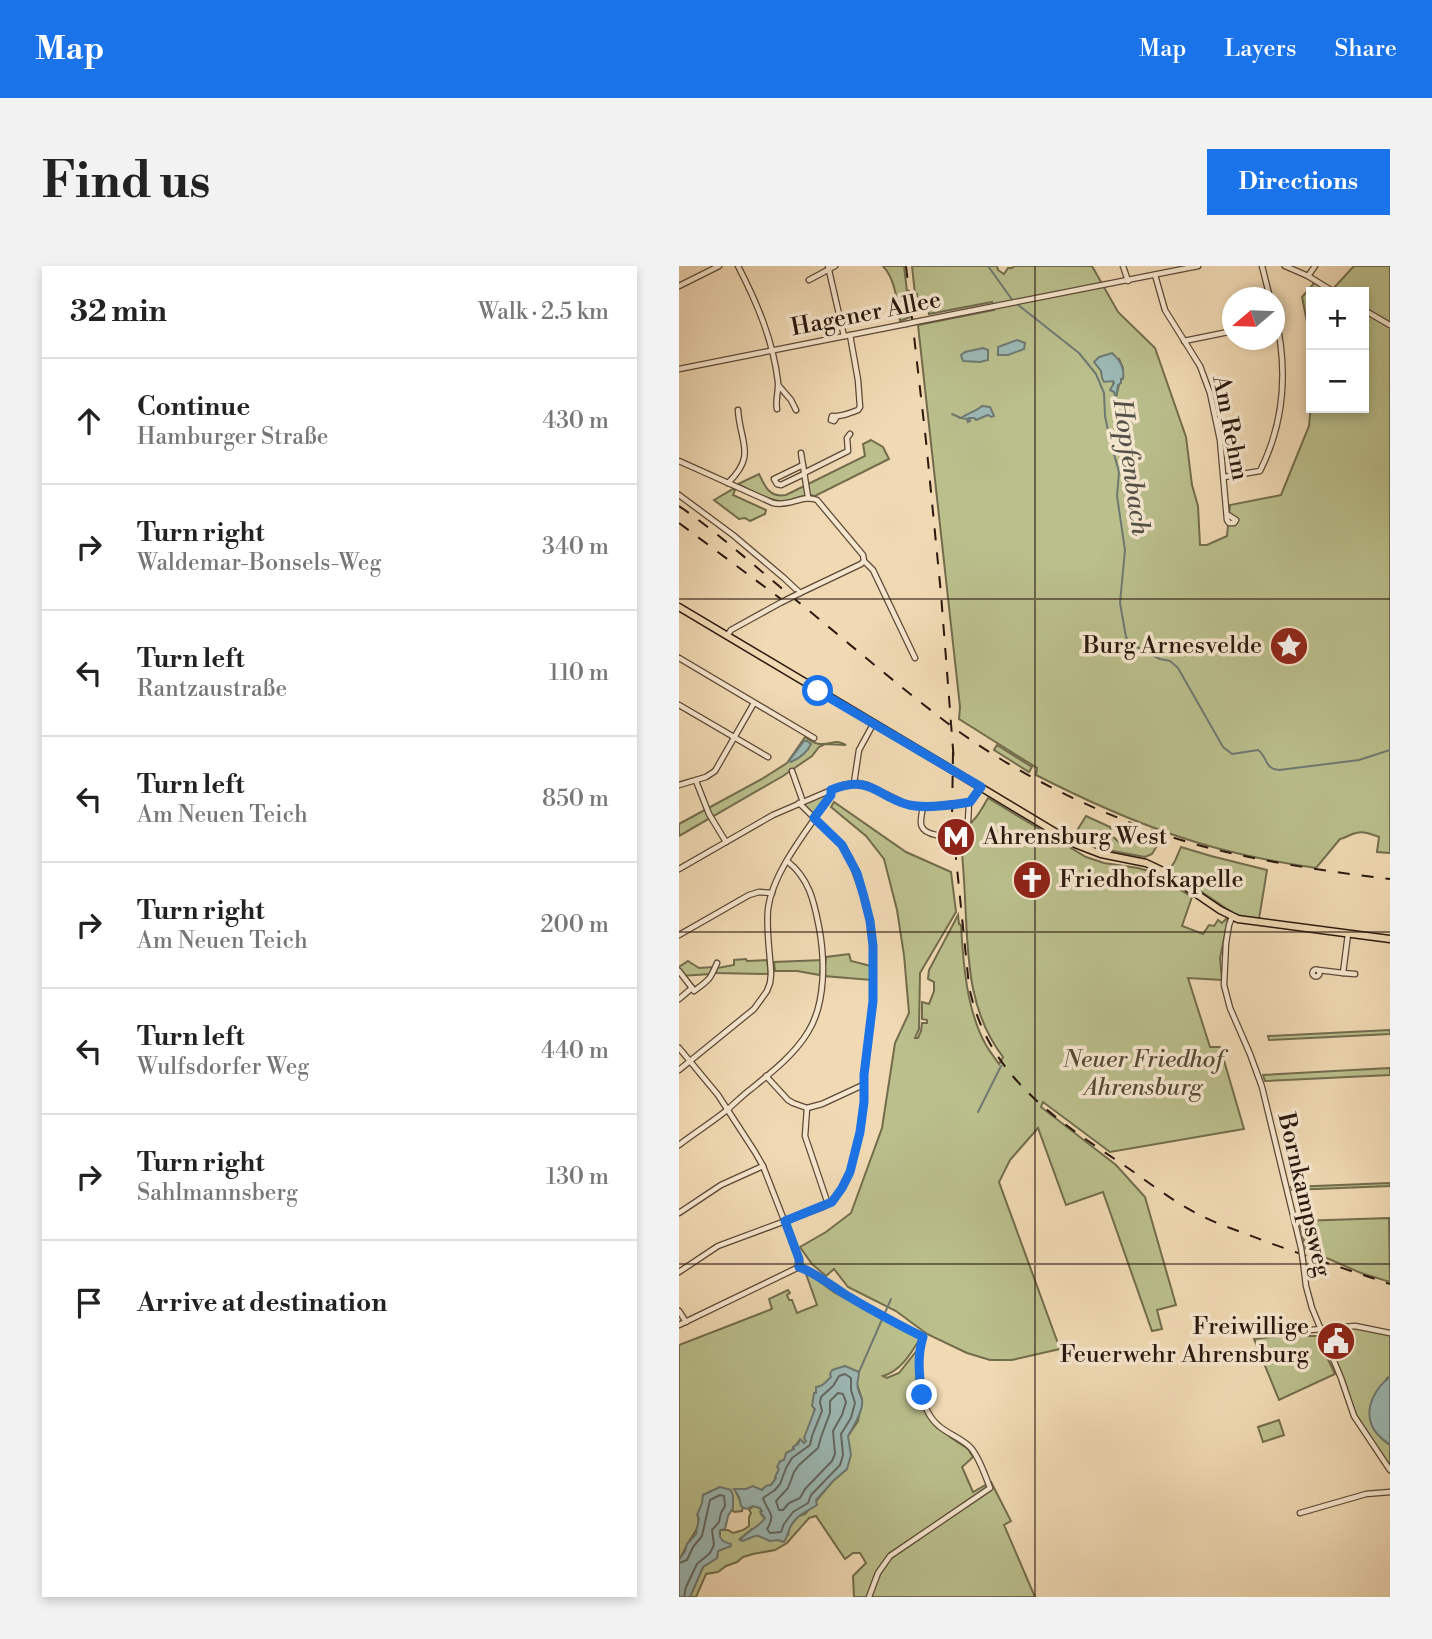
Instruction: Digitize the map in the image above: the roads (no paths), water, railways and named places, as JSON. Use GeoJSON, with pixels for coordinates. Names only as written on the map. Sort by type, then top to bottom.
{"type":"FeatureCollection","features":[{"type":"Feature","properties":{"kind":"main road"},"geometry":{"type":"LineString","coordinates":[[679,607],[1065,839],[1086,849],[1142,862],[1163,871],[1232,917],[1390,939]]}},
{"type":"Feature","properties":{"kind":"street"},"geometry":{"type":"LineString","coordinates":[[679,286],[719,266]]}},
{"type":"Feature","properties":{"kind":"street"},"geometry":{"type":"LineString","coordinates":[[738,266],[763,319],[772,351]]}},
{"type":"Feature","properties":{"kind":"street"},"geometry":{"type":"LineString","coordinates":[[1123,266],[1128,281]]}},
{"type":"Feature","properties":{"kind":"street","name":"Hagener Allee"},"geometry":{"type":"LineString","coordinates":[[679,369],[1128,281],[1173,268],[1198,266]]}},
{"type":"Feature","properties":{"kind":"street"},"geometry":{"type":"LineString","coordinates":[[1262,266],[1267,287]]}},
{"type":"Feature","properties":{"kind":"street"},"geometry":{"type":"LineString","coordinates":[[1285,266],[1326,287]]}},
{"type":"Feature","properties":{"kind":"street"},"geometry":{"type":"LineString","coordinates":[[1308,276],[1315,266]]}},
{"type":"Feature","properties":{"kind":"street"},"geometry":{"type":"LineString","coordinates":[[810,280],[831,267],[858,380],[860,407],[836,418]]}},
{"type":"Feature","properties":{"kind":"street","name":"Am Rehm"},"geometry":{"type":"LineString","coordinates":[[1155,275],[1165,310],[1200,366],[1210,393],[1220,439],[1228,515]]}},
{"type":"Feature","properties":{"kind":"street"},"geometry":{"type":"LineString","coordinates":[[1369,313],[1390,325]]}},
{"type":"Feature","properties":{"kind":"street"},"geometry":{"type":"LineString","coordinates":[[1184,341],[1222,333]]}},
{"type":"Feature","properties":{"kind":"street"},"geometry":{"type":"LineString","coordinates":[[1224,477],[1260,471],[1272,442],[1283,383],[1281,350]]}},
{"type":"Feature","properties":{"kind":"street","name":"Hagener Allee"},"geometry":{"type":"LineString","coordinates":[[772,351],[779,386],[777,409]]}},
{"type":"Feature","properties":{"kind":"street","name":"Hagener Allee"},"geometry":{"type":"LineString","coordinates":[[779,386],[796,410]]}},
{"type":"Feature","properties":{"kind":"street"},"geometry":{"type":"LineString","coordinates":[[728,483],[741,469],[745,458],[738,410]]}},
{"type":"Feature","properties":{"kind":"street"},"geometry":{"type":"LineString","coordinates":[[803,465],[774,479],[777,484],[781,485],[848,451],[847,438],[850,434]]}},
{"type":"Feature","properties":{"kind":"street"},"geometry":{"type":"LineString","coordinates":[[801,453],[808,497]]}},
{"type":"Feature","properties":{"kind":"street"},"geometry":{"type":"LineString","coordinates":[[679,461],[776,504],[790,504],[808,497],[819,502],[873,570],[915,658]]}},
{"type":"Feature","properties":{"kind":"street"},"geometry":{"type":"LineString","coordinates":[[679,495],[738,539],[799,594]]}},
{"type":"Feature","properties":{"kind":"street"},"geometry":{"type":"LineString","coordinates":[[727,636],[731,631],[780,603],[861,565],[864,561]]}},
{"type":"Feature","properties":{"kind":"street"},"geometry":{"type":"LineString","coordinates":[[679,658],[814,738]]}},
{"type":"Feature","properties":{"kind":"street"},"geometry":{"type":"LineString","coordinates":[[679,785],[715,771],[754,703]]}},
{"type":"Feature","properties":{"kind":"street"},"geometry":{"type":"LineString","coordinates":[[679,705],[768,757]]}},
{"type":"Feature","properties":{"kind":"street"},"geometry":{"type":"LineString","coordinates":[[854,783],[859,750],[871,728]]}},
{"type":"Feature","properties":{"kind":"street"},"geometry":{"type":"LineString","coordinates":[[679,1272],[717,1246],[828,1204],[842,1188],[856,1151],[864,1102],[863,1085],[873,994],[870,921],[857,873],[850,859],[842,845],[801,802],[792,771]]}},
{"type":"Feature","properties":{"kind":"street"},"geometry":{"type":"LineString","coordinates":[[696,780],[709,814],[726,842]]}},
{"type":"Feature","properties":{"kind":"street"},"geometry":{"type":"LineString","coordinates":[[679,869],[767,818],[845,785],[867,785],[904,803],[923,807],[969,802]]}},
{"type":"Feature","properties":{"kind":"street"},"geometry":{"type":"LineString","coordinates":[[968,822],[969,802],[981,787]]}},
{"type":"Feature","properties":{"kind":"street"},"geometry":{"type":"LineString","coordinates":[[679,1070],[754,1009],[767,991],[771,983],[768,916],[772,893],[801,836],[831,795],[831,790]]}},
{"type":"Feature","properties":{"kind":"street"},"geometry":{"type":"LineString","coordinates":[[923,807],[921,827],[936,835]]}},
{"type":"Feature","properties":{"kind":"street"},"geometry":{"type":"LineString","coordinates":[[679,1145],[728,1110],[767,1076],[794,1051],[811,1026],[821,992],[823,969],[820,930],[810,892],[801,873],[787,861]]}},
{"type":"Feature","properties":{"kind":"street"},"geometry":{"type":"LineString","coordinates":[[679,935],[749,895],[759,892],[772,893]]}},
{"type":"Feature","properties":{"kind":"street","name":"Bornkampsweg"},"geometry":{"type":"LineString","coordinates":[[1232,917],[1226,943],[1224,985],[1230,1008],[1262,1087],[1301,1248],[1312,1308],[1357,1421],[1390,1470]]}},
{"type":"Feature","properties":{"kind":"street"},"geometry":{"type":"LineString","coordinates":[[1343,973],[1348,934]]}},
{"type":"Feature","properties":{"kind":"street"},"geometry":{"type":"LineString","coordinates":[[679,971],[694,991],[710,978],[717,963]]}},
{"type":"Feature","properties":{"kind":"street"},"geometry":{"type":"LineString","coordinates":[[1318,970],[1355,974]]}},
{"type":"Feature","properties":{"kind":"street"},"geometry":{"type":"LineString","coordinates":[[679,999],[692,988]]}},
{"type":"Feature","properties":{"kind":"street"},"geometry":{"type":"LineString","coordinates":[[679,1048],[728,1110],[763,1166],[799,1259],[799,1267]]}},
{"type":"Feature","properties":{"kind":"street"},"geometry":{"type":"LineString","coordinates":[[767,1076],[793,1103],[807,1108],[863,1085]]}},
{"type":"Feature","properties":{"kind":"street"},"geometry":{"type":"LineString","coordinates":[[807,1108],[804,1128],[806,1142],[828,1204]]}},
{"type":"Feature","properties":{"kind":"street"},"geometry":{"type":"LineString","coordinates":[[679,1213],[721,1185],[763,1166]]}},
{"type":"Feature","properties":{"kind":"street"},"geometry":{"type":"LineString","coordinates":[[679,1325],[799,1267],[923,1337],[919,1368],[927,1411],[936,1424],[970,1447],[990,1488],[890,1556],[878,1573],[869,1597]]}},
{"type":"Feature","properties":{"kind":"street"},"geometry":{"type":"LineString","coordinates":[[679,1311],[686,1322]]}},
{"type":"Feature","properties":{"kind":"street"},"geometry":{"type":"LineString","coordinates":[[1288,1332],[1341,1326],[1390,1332]]}},
{"type":"Feature","properties":{"kind":"street"},"geometry":{"type":"LineString","coordinates":[[1300,1513],[1366,1494],[1390,1492]]}},
{"type":"Feature","properties":{"kind":"water"},"geometry":{"type":"Polygon","coordinates":[[[1017,340],[1025,343],[1024,349],[1008,355],[998,355],[998,347],[1017,340]]]}},
{"type":"Feature","properties":{"kind":"water"},"geometry":{"type":"Polygon","coordinates":[[[983,348],[988,350],[988,360],[963,361],[961,355],[965,352],[983,348]]]}},
{"type":"Feature","properties":{"kind":"water"},"geometry":{"type":"Polygon","coordinates":[[[1112,353],[1123,368],[1123,379],[1118,385],[1116,398],[1110,390],[1113,381],[1104,382],[1101,371],[1094,362],[1099,357],[1112,353]]]}},
{"type":"Feature","properties":{"kind":"water"},"geometry":{"type":"Polygon","coordinates":[[[982,406],[990,407],[994,416],[988,415],[976,420],[969,418],[968,422],[967,419],[961,418],[977,410],[982,406]]]}},
{"type":"Feature","properties":{"kind":"water"},"geometry":{"type":"Polygon","coordinates":[[[804,741],[811,744],[807,750],[797,759],[789,761],[804,741]]]}},
{"type":"Feature","properties":{"kind":"water"},"geometry":{"type":"Polygon","coordinates":[[[845,1366],[859,1372],[857,1387],[862,1400],[858,1418],[848,1436],[851,1455],[847,1469],[816,1500],[817,1505],[794,1521],[784,1542],[756,1536],[740,1540],[765,1518],[760,1508],[753,1506],[746,1509],[741,1506],[734,1489],[753,1486],[762,1490],[771,1485],[779,1469],[777,1467],[780,1461],[784,1460],[786,1453],[794,1449],[800,1439],[804,1443],[806,1441],[804,1438],[815,1409],[812,1406],[816,1387],[823,1385],[831,1377],[832,1370],[845,1366]]]}},
{"type":"Feature","properties":{"kind":"water"},"geometry":{"type":"Polygon","coordinates":[[[1390,1377],[1390,1445],[1374,1429],[1370,1410],[1373,1397],[1390,1377]]]}},
{"type":"Feature","properties":{"kind":"water"},"geometry":{"type":"Polygon","coordinates":[[[720,1487],[731,1490],[733,1496],[733,1508],[725,1529],[720,1530],[722,1540],[731,1546],[718,1551],[717,1558],[703,1567],[690,1597],[679,1597],[679,1560],[696,1534],[699,1518],[697,1515],[703,1495],[720,1487]]]}},
{"type":"Feature","properties":{"kind":"waterway","name":"Hopfenbach"},"geometry":{"type":"LineString","coordinates":[[988,266],[1013,301]]}},
{"type":"Feature","properties":{"kind":"waterway","name":"Hopfenbach"},"geometry":{"type":"LineString","coordinates":[[1017,304],[1079,353],[1096,374],[1104,393],[1105,416],[1119,472],[1117,496],[1125,550],[1120,603],[1126,637],[1133,645],[1160,659],[1170,661],[1178,668],[1223,747],[1232,754],[1258,750],[1268,765],[1279,770],[1359,760],[1390,750]]}},
{"type":"Feature","properties":{"kind":"waterway"},"geometry":{"type":"LineString","coordinates":[[952,414],[961,418]]}},
{"type":"Feature","properties":{"kind":"waterway"},"geometry":{"type":"LineString","coordinates":[[978,1112],[1001,1066]]}},
{"type":"Feature","properties":{"kind":"waterway"},"geometry":{"type":"LineString","coordinates":[[859,1372],[891,1299]]}},
{"type":"Feature","properties":{"kind":"railway"},"geometry":{"type":"LineString","coordinates":[[906,266],[941,594],[954,762]]}},
{"type":"Feature","properties":{"kind":"railway"},"geometry":{"type":"LineString","coordinates":[[679,506],[946,722],[975,743],[1039,781],[1108,814],[1213,849],[1301,867],[1390,879]]}},
{"type":"Feature","properties":{"kind":"railway"},"geometry":{"type":"LineString","coordinates":[[679,523],[785,602]]}},
{"type":"Feature","properties":{"kind":"railway"},"geometry":{"type":"LineString","coordinates":[[953,752],[952,819],[969,986],[978,1018],[991,1046],[1008,1071],[1051,1113],[1076,1132],[1191,1210],[1266,1242],[1390,1284]]}},
{"type":"Feature","properties":{"kind":"place","name":"Burg Arnesvelde"},"geometry":{"type":"Point","coordinates":[1289,646]}},
{"type":"Feature","properties":{"kind":"place","name":"Ahrensburg West"},"geometry":{"type":"Point","coordinates":[956,837]}},
{"type":"Feature","properties":{"kind":"place","name":"Friedhofskapelle"},"geometry":{"type":"Point","coordinates":[1032,880]}},
{"type":"Feature","properties":{"kind":"place","name":"Freiwillige Feuerwehr Ahrensburg"},"geometry":{"type":"Point","coordinates":[1336,1341]}},
{"type":"Feature","properties":{"kind":"park label","name":"Neuer Friedhof Ahrensburg"},"geometry":{"type":"Point","coordinates":[1143,1074]}}]}
